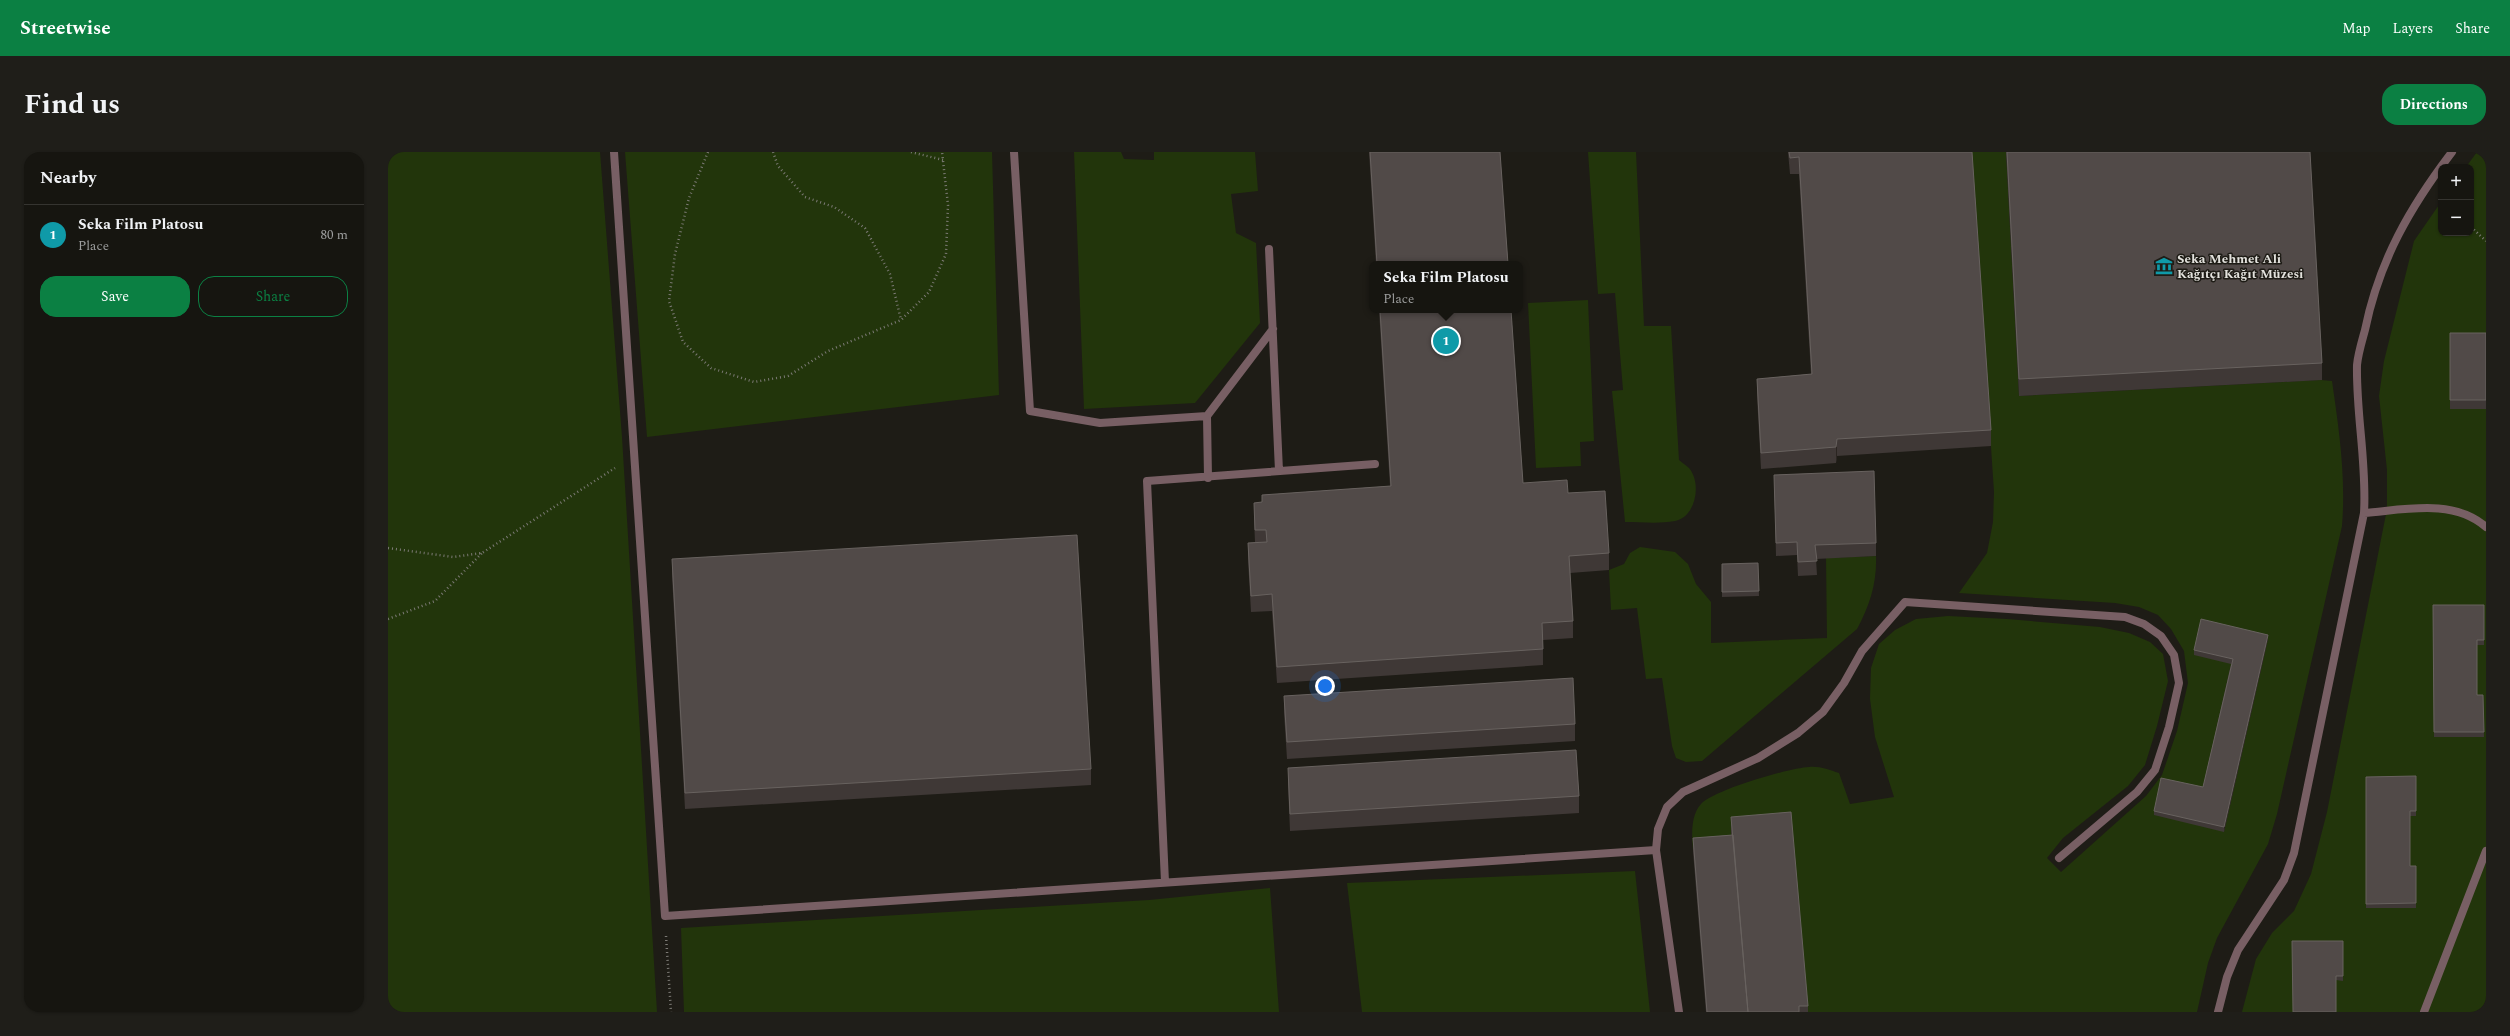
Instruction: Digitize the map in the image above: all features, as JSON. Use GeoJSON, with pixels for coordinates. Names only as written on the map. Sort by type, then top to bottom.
{"type":"FeatureCollection","features":[{"type":"Feature","properties":{"kind":"lane"},"geometry":{"type":"LineString","coordinates":[[614,152],[665,916],[1656,850]]}},
{"type":"Feature","properties":{"kind":"lane"},"geometry":{"type":"LineString","coordinates":[[1014,152],[1030,411],[1100,423],[1207,416]]}},
{"type":"Feature","properties":{"kind":"lane"},"geometry":{"type":"LineString","coordinates":[[2218,1012],[2227,977],[2238,950],[2284,880],[2294,853],[2364,513],[2366,480],[2359,414],[2357,364],[2368,314],[2382,267],[2400,229],[2452,152]]}},
{"type":"Feature","properties":{"kind":"lane"},"geometry":{"type":"LineString","coordinates":[[1269,249],[1279,471]]}},
{"type":"Feature","properties":{"kind":"lane"},"geometry":{"type":"LineString","coordinates":[[1208,478],[1207,416],[1273,329]]}},
{"type":"Feature","properties":{"kind":"lane"},"geometry":{"type":"LineString","coordinates":[[1165,882],[1147,481],[1208,478],[1375,464]]}},
{"type":"Feature","properties":{"kind":"lane"},"geometry":{"type":"LineString","coordinates":[[2364,513],[2443,507],[2477,519],[2486,526]]}},
{"type":"Feature","properties":{"kind":"lane"},"geometry":{"type":"LineString","coordinates":[[1679,1012],[1656,850],[1658,829],[1667,807],[1683,792],[1758,758],[1803,729],[1823,712],[1844,683],[1862,651],[1905,602],[2125,617],[2144,624],[2156,632],[2174,655],[2179,683],[2155,770],[2137,792],[2059,858]]}},
{"type":"Feature","properties":{"kind":"lane"},"geometry":{"type":"LineString","coordinates":[[2424,1012],[2486,851]]}},
{"type":"Feature","properties":{"kind":"path"},"geometry":{"type":"LineString","coordinates":[[708,152],[689,198],[675,254],[669,301],[684,342],[711,368],[754,382],[788,376],[828,351],[901,320],[930,292],[946,254],[948,205],[942,152]]}},
{"type":"Feature","properties":{"kind":"path"},"geometry":{"type":"LineString","coordinates":[[773,152],[778,166],[805,197],[834,207],[865,228],[890,274],[901,320]]}},
{"type":"Feature","properties":{"kind":"path"},"geometry":{"type":"LineString","coordinates":[[911,152],[943,160]]}},
{"type":"Feature","properties":{"kind":"path"},"geometry":{"type":"LineString","coordinates":[[2474,230],[2486,241]]}},
{"type":"Feature","properties":{"kind":"path"},"geometry":{"type":"LineString","coordinates":[[388,619],[435,601],[482,553],[634,456]]}},
{"type":"Feature","properties":{"kind":"path"},"geometry":{"type":"LineString","coordinates":[[388,548],[453,557],[482,553]]}},
{"type":"Feature","properties":{"kind":"path"},"geometry":{"type":"LineString","coordinates":[[665,916],[671,1012]]}},
{"type":"Feature","properties":{"kind":"green space"},"geometry":{"type":"Polygon","coordinates":[[[388,152],[600,152],[622,437],[657,1012],[388,1012],[388,152]]]}},
{"type":"Feature","properties":{"kind":"green space"},"geometry":{"type":"Polygon","coordinates":[[[625,152],[992,152],[999,395],[647,437],[625,152]]]}},
{"type":"Feature","properties":{"kind":"green space"},"geometry":{"type":"Polygon","coordinates":[[[1074,152],[1121,152],[1124,159],[1154,160],[1154,152],[1255,152],[1258,191],[1231,194],[1236,233],[1256,243],[1260,323],[1195,403],[1084,409],[1074,152]]]}},
{"type":"Feature","properties":{"kind":"green space"},"geometry":{"type":"Polygon","coordinates":[[[1588,152],[1636,152],[1644,326],[1671,326],[1679,460],[1689,468],[1693,474],[1696,490],[1695,499],[1688,513],[1675,521],[1656,523],[1625,522],[1612,391],[1623,390],[1615,293],[1598,294],[1588,152]]]}},
{"type":"Feature","properties":{"kind":"green space"},"geometry":{"type":"Polygon","coordinates":[[[1964,152],[2006,152],[2019,396],[2321,380],[2332,381],[2342,471],[2342,526],[2277,814],[2268,844],[2217,938],[2208,963],[2197,1012],[1808,1012],[1733,848],[1693,851],[1693,820],[1697,809],[1701,804],[1721,792],[1769,775],[1799,768],[1821,768],[1839,773],[1850,804],[1894,797],[1875,737],[1870,699],[1871,668],[1879,644],[1895,630],[1916,619],[1948,616],[2007,619],[2100,627],[2129,633],[2150,642],[2163,654],[2168,681],[2157,726],[2145,765],[2128,786],[2063,838],[2047,858],[2061,872],[2146,796],[2162,775],[2177,731],[2188,683],[2184,651],[2171,629],[2158,615],[2139,607],[2115,603],[1959,593],[1987,553],[1993,522],[1994,492],[1972,160],[1964,152]]]}},
{"type":"Feature","properties":{"kind":"green space"},"geometry":{"type":"Polygon","coordinates":[[[2477,152],[2486,152],[2486,1012],[2242,1012],[2256,959],[2272,933],[2294,911],[2311,874],[2327,812],[2387,509],[2387,470],[2379,396],[2384,361],[2414,241],[2438,206],[2438,236],[2474,236],[2474,164],[2468,164],[2477,152]]]}},
{"type":"Feature","properties":{"kind":"green space"},"geometry":{"type":"Polygon","coordinates":[[[1588,300],[1594,441],[1580,442],[1581,466],[1536,468],[1528,303],[1588,300]]]}},
{"type":"Feature","properties":{"kind":"green space"},"geometry":{"type":"Polygon","coordinates":[[[1640,547],[1675,552],[1688,564],[1696,584],[1711,602],[1711,643],[1827,638],[1826,558],[1876,556],[1874,584],[1866,611],[1857,629],[1702,761],[1686,762],[1676,758],[1672,746],[1662,678],[1646,679],[1637,608],[1611,610],[1609,570],[1624,564],[1630,553],[1640,547]]]}},
{"type":"Feature","properties":{"kind":"green space"},"geometry":{"type":"Polygon","coordinates":[[[1635,871],[1650,1012],[1362,1012],[1347,883],[1635,871]]]}},
{"type":"Feature","properties":{"kind":"green space"},"geometry":{"type":"Polygon","coordinates":[[[1270,888],[1279,1012],[684,1012],[681,928],[1149,900],[1270,888]]]}},
{"type":"Feature","properties":{"kind":"building"},"geometry":{"type":"Polygon","coordinates":[[[1370,152],[1500,152],[1508,261],[1377,261],[1370,152]]]}},
{"type":"Feature","properties":{"kind":"building"},"geometry":{"type":"Polygon","coordinates":[[[1789,152],[1972,152],[1991,430],[1837,439],[1836,447],[1761,453],[1757,379],[1812,374],[1799,157],[1790,158],[1789,152]]]}},
{"type":"Feature","properties":{"kind":"building","name":"Seka Mehmet Ali Kağıtçı Kağıt Müzesi"},"geometry":{"type":"Polygon","coordinates":[[[2007,152],[2310,152],[2322,363],[2019,379],[2007,152]]]}},
{"type":"Feature","properties":{"kind":"building"},"geometry":{"type":"Polygon","coordinates":[[[1380,313],[1511,313],[1523,483],[1567,480],[1568,493],[1605,491],[1609,553],[1569,556],[1573,621],[1542,623],[1543,649],[1277,667],[1272,594],[1251,596],[1248,543],[1267,542],[1266,530],[1255,530],[1254,503],[1262,502],[1262,495],[1391,486],[1380,313]]]}},
{"type":"Feature","properties":{"kind":"building"},"geometry":{"type":"Polygon","coordinates":[[[2450,333],[2486,333],[2486,400],[2450,400],[2450,333]]]}},
{"type":"Feature","properties":{"kind":"building"},"geometry":{"type":"Polygon","coordinates":[[[1874,471],[1876,543],[1815,545],[1817,561],[1798,562],[1797,542],[1776,543],[1774,475],[1874,471]]]}},
{"type":"Feature","properties":{"kind":"building"},"geometry":{"type":"Polygon","coordinates":[[[1077,535],[1091,769],[685,793],[672,559],[1077,535]]]}},
{"type":"Feature","properties":{"kind":"building"},"geometry":{"type":"Polygon","coordinates":[[[1758,563],[1759,591],[1722,592],[1722,564],[1758,563]]]}},
{"type":"Feature","properties":{"kind":"building"},"geometry":{"type":"Polygon","coordinates":[[[2433,605],[2484,605],[2484,640],[2477,640],[2477,695],[2483,695],[2484,732],[2434,732],[2433,605]]]}},
{"type":"Feature","properties":{"kind":"building"},"geometry":{"type":"Polygon","coordinates":[[[2201,619],[2268,635],[2224,827],[2154,811],[2161,778],[2203,787],[2233,659],[2194,650],[2201,619]]]}},
{"type":"Feature","properties":{"kind":"building"},"geometry":{"type":"Polygon","coordinates":[[[1573,678],[1575,724],[1287,742],[1284,696],[1573,678]]]}},
{"type":"Feature","properties":{"kind":"building"},"geometry":{"type":"Polygon","coordinates":[[[1576,750],[1579,796],[1290,814],[1288,768],[1576,750]]]}},
{"type":"Feature","properties":{"kind":"building"},"geometry":{"type":"Polygon","coordinates":[[[2416,776],[2416,811],[2410,811],[2410,866],[2416,866],[2416,903],[2366,904],[2366,777],[2416,776]]]}},
{"type":"Feature","properties":{"kind":"building"},"geometry":{"type":"Polygon","coordinates":[[[1791,812],[1808,1006],[1799,1006],[1799,1012],[1748,1012],[1731,817],[1791,812]]]}},
{"type":"Feature","properties":{"kind":"building"},"geometry":{"type":"Polygon","coordinates":[[[1733,835],[1748,1012],[1707,1012],[1693,838],[1733,835]]]}},
{"type":"Feature","properties":{"kind":"building"},"geometry":{"type":"Polygon","coordinates":[[[2292,941],[2343,941],[2343,976],[2336,976],[2336,1012],[2293,1012],[2292,941]]]}},
{"type":"Feature","properties":{"kind":"place","name":"Seka Mehmet Ali Kağıtçı Kağıt Müzesi"},"geometry":{"type":"Point","coordinates":[2164,266]}},
{"type":"Feature","properties":{"kind":"place","name":"Seka Film Platosu"},"geometry":{"type":"Point","coordinates":[1446,341]}}]}
